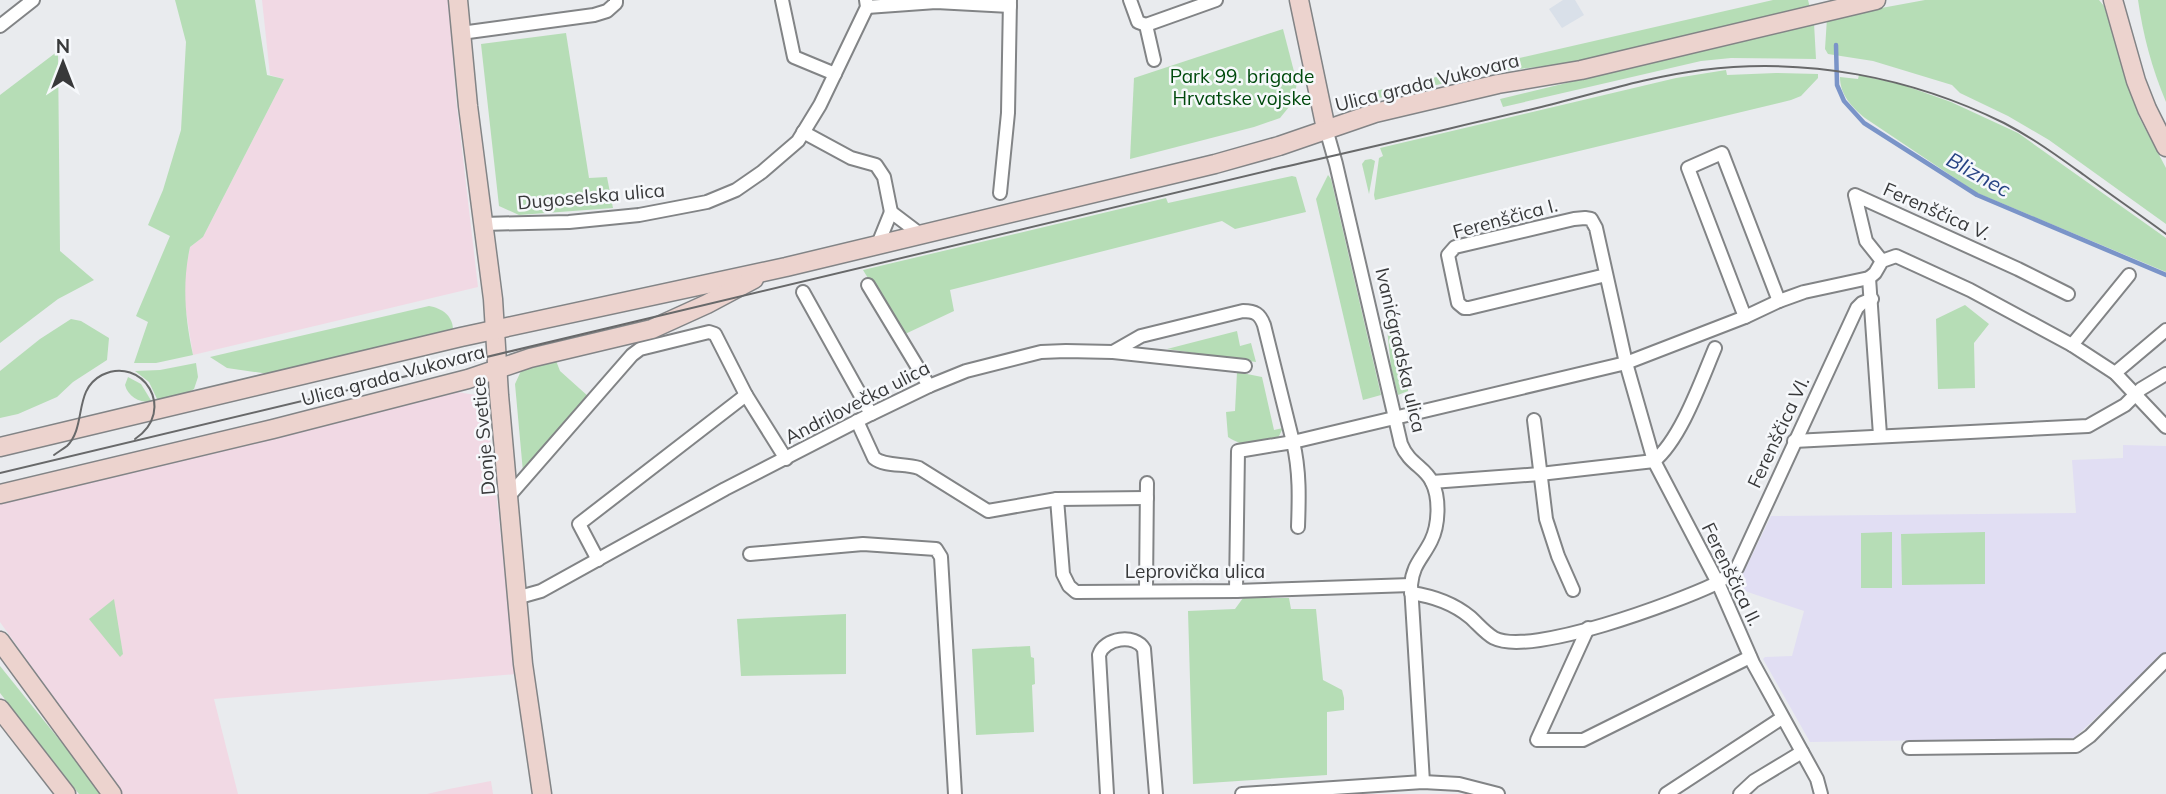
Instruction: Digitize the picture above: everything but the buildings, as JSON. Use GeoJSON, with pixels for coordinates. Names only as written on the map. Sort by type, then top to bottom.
{"type":"FeatureCollection","features":[{"type":"Feature","properties":{"kind":"street"},"geometry":{"type":"LineString","coordinates":[[0,26],[33,0]]}},
{"type":"Feature","properties":{"kind":"street","name":"Donje Svetice"},"geometry":{"type":"LineString","coordinates":[[458,0],[493,299],[516,598],[542,794]]}},
{"type":"Feature","properties":{"kind":"street"},"geometry":{"type":"LineString","coordinates":[[461,33],[594,15],[607,11],[616,4],[616,0]]}},
{"type":"Feature","properties":{"kind":"street"},"geometry":{"type":"LineString","coordinates":[[782,0],[794,57],[835,74]]}},
{"type":"Feature","properties":{"kind":"street"},"geometry":{"type":"LineString","coordinates":[[1130,0],[1138,22],[1146,25],[1216,0]]}},
{"type":"Feature","properties":{"kind":"street","name":"Ivanićgradska ulica"},"geometry":{"type":"LineString","coordinates":[[1299,0],[1326,129],[1394,420],[1405,454],[1432,482]]}},
{"type":"Feature","properties":{"kind":"street","name":"Ulica grada Vukovara"},"geometry":{"type":"LineString","coordinates":[[0,447],[435,343],[786,267],[1214,164],[1279,146],[1387,110],[1498,84],[1581,70],[1876,0]]}},
{"type":"Feature","properties":{"kind":"street"},"geometry":{"type":"LineString","coordinates":[[2113,0],[2136,82],[2166,147]]}},
{"type":"Feature","properties":{"kind":"street"},"geometry":{"type":"LineString","coordinates":[[867,4],[936,1],[1010,3],[1008,113],[1000,193]]}},
{"type":"Feature","properties":{"kind":"street","name":"Dugoselska ulica"},"geometry":{"type":"LineString","coordinates":[[483,224],[581,221],[639,215],[707,202],[736,190],[798,141],[820,105],[867,4]]}},
{"type":"Feature","properties":{"kind":"street"},"geometry":{"type":"LineString","coordinates":[[1146,25],[1154,60]]}},
{"type":"Feature","properties":{"kind":"street"},"geometry":{"type":"LineString","coordinates":[[803,132],[851,158],[876,165],[884,177],[891,212],[877,244]]}},
{"type":"Feature","properties":{"kind":"street"},"geometry":{"type":"LineString","coordinates":[[1745,317],[1688,168],[1722,153],[1779,300]]}},
{"type":"Feature","properties":{"kind":"street","name":"Ferenščica V."},"geometry":{"type":"LineString","coordinates":[[1882,261],[1866,240],[1855,195],[2068,294]]}},
{"type":"Feature","properties":{"kind":"street"},"geometry":{"type":"LineString","coordinates":[[891,212],[920,234]]}},
{"type":"Feature","properties":{"kind":"street","name":"Ferenščica I."},"geometry":{"type":"LineString","coordinates":[[1606,275],[1464,308],[1458,303],[1448,255],[1455,247],[1585,218],[1591,219],[1596,228],[1626,363]]}},
{"type":"Feature","properties":{"kind":"street"},"geometry":{"type":"LineString","coordinates":[[1236,591],[1238,452],[1394,420],[1626,363],[1745,317],[1779,300],[1869,278],[1882,261],[1892,256],[1903,257],[1970,290],[2072,345],[2115,373],[2166,427]]}},
{"type":"Feature","properties":{"kind":"street","name":"Ulica grada Vukovara"},"geometry":{"type":"LineString","coordinates":[[0,494],[273,429],[468,379],[530,358],[652,329],[786,267]]}},
{"type":"Feature","properties":{"kind":"street"},"geometry":{"type":"LineString","coordinates":[[2072,345],[2129,275]]}},
{"type":"Feature","properties":{"kind":"street"},"geometry":{"type":"LineString","coordinates":[[1869,278],[1880,435]]}},
{"type":"Feature","properties":{"kind":"street"},"geometry":{"type":"LineString","coordinates":[[868,285],[929,386]]}},
{"type":"Feature","properties":{"kind":"street"},"geometry":{"type":"LineString","coordinates":[[803,292],[871,414]]}},
{"type":"Feature","properties":{"kind":"street","name":"Ferenščica VI."},"geometry":{"type":"LineString","coordinates":[[1718,583],[1737,568],[1857,308],[1872,299]]}},
{"type":"Feature","properties":{"kind":"street"},"geometry":{"type":"LineString","coordinates":[[1113,352],[1140,336],[1243,311],[1258,314],[1264,325],[1297,461],[1298,527]]}},
{"type":"Feature","properties":{"kind":"street"},"geometry":{"type":"LineString","coordinates":[[2115,373],[2166,330]]}},
{"type":"Feature","properties":{"kind":"street"},"geometry":{"type":"LineString","coordinates":[[509,496],[632,355],[640,349],[678,338],[713,332],[746,395],[786,459]]}},
{"type":"Feature","properties":{"kind":"street"},"geometry":{"type":"LineString","coordinates":[[1423,782],[1411,589],[1413,569],[1431,541],[1435,526],[1437,499],[1432,482],[1540,474],[1654,461],[1663,453],[1677,431],[1715,348]]}},
{"type":"Feature","properties":{"kind":"street","name":"Andrilovečka ulica"},"geometry":{"type":"LineString","coordinates":[[516,598],[541,591],[725,489],[856,421],[929,386],[976,368],[1041,352],[1113,352],[1244,366]]}},
{"type":"Feature","properties":{"kind":"street","name":"Ferenščica II."},"geometry":{"type":"LineString","coordinates":[[1626,363],[1654,461],[1718,583],[1750,657],[1817,779],[1821,794]]}},
{"type":"Feature","properties":{"kind":"street"},"geometry":{"type":"LineString","coordinates":[[1794,441],[2088,426],[2125,405],[2135,394],[2166,374]]}},
{"type":"Feature","properties":{"kind":"street"},"geometry":{"type":"LineString","coordinates":[[598,560],[579,524],[746,395]]}},
{"type":"Feature","properties":{"kind":"street"},"geometry":{"type":"LineString","coordinates":[[1534,420],[1550,533],[1573,590]]}},
{"type":"Feature","properties":{"kind":"street"},"geometry":{"type":"LineString","coordinates":[[856,421],[874,458],[879,462],[909,464],[919,468],[984,509],[996,511],[1057,499],[1147,498]]}},
{"type":"Feature","properties":{"kind":"street"},"geometry":{"type":"LineString","coordinates":[[1146,590],[1147,483]]}},
{"type":"Feature","properties":{"kind":"street","name":"Leprovička ulica"},"geometry":{"type":"LineString","coordinates":[[1057,499],[1063,574],[1069,586],[1076,592],[1411,589],[1445,602],[1466,614],[1494,638],[1513,643],[1553,638],[1619,621],[1718,583]]}},
{"type":"Feature","properties":{"kind":"street"},"geometry":{"type":"LineString","coordinates":[[750,554],[863,544],[936,549],[941,557],[955,794]]}},
{"type":"Feature","properties":{"kind":"street"},"geometry":{"type":"LineString","coordinates":[[1588,628],[1537,740],[1583,740],[1750,657]]}},
{"type":"Feature","properties":{"kind":"street"},"geometry":{"type":"LineString","coordinates":[[1107,794],[1099,655],[1102,647],[1109,642],[1135,640],[1144,649],[1156,794]]}},
{"type":"Feature","properties":{"kind":"street"},"geometry":{"type":"LineString","coordinates":[[0,641],[112,794]]}},
{"type":"Feature","properties":{"kind":"street"},"geometry":{"type":"LineString","coordinates":[[1909,748],[2076,746],[2090,736],[2166,660]]}},
{"type":"Feature","properties":{"kind":"street"},"geometry":{"type":"LineString","coordinates":[[0,709],[66,794]]}},
{"type":"Feature","properties":{"kind":"street"},"geometry":{"type":"LineString","coordinates":[[1666,794],[1782,718]]}},
{"type":"Feature","properties":{"kind":"street"},"geometry":{"type":"LineString","coordinates":[[1740,794],[1755,781],[1802,751]]}},
{"type":"Feature","properties":{"kind":"street"},"geometry":{"type":"LineString","coordinates":[[1242,794],[1423,782],[1459,784],[1498,794]]}},
{"type":"Feature","properties":{"kind":"shaded area"},"geometry":{"type":"Polygon","coordinates":[[[262,0],[449,0],[456,98],[478,287],[193,355],[185,305],[185,274],[190,247],[203,237],[284,79],[270,75],[262,0]]]}},
{"type":"Feature","properties":{"kind":"shaded area"},"geometry":{"type":"Polygon","coordinates":[[[1563,0],[1575,0],[1584,15],[1562,28],[1549,9],[1563,0]]]}},
{"type":"Feature","properties":{"kind":"shaded area"},"geometry":{"type":"Polygon","coordinates":[[[457,392],[476,395],[487,410],[516,674],[214,699],[238,794],[122,794],[0,622],[0,501],[457,392]]]}},
{"type":"Feature","properties":{"kind":"shaded area"},"geometry":{"type":"Polygon","coordinates":[[[2123,445],[2166,446],[2166,653],[2074,738],[1810,742],[1763,659],[1792,656],[1804,611],[1736,588],[1771,516],[2076,513],[2072,460],[2123,458],[2123,445]]]}},
{"type":"Feature","properties":{"kind":"shaded area"},"geometry":{"type":"Polygon","coordinates":[[[491,781],[493,794],[427,794],[449,789],[491,781]]]}},
{"type":"Feature","properties":{"kind":"green space"},"geometry":{"type":"Polygon","coordinates":[[[175,0],[255,0],[267,75],[284,79],[203,237],[190,247],[186,301],[193,355],[156,363],[134,363],[148,322],[136,316],[170,236],[148,225],[163,190],[181,130],[186,42],[175,0]]]}},
{"type":"Feature","properties":{"kind":"green space"},"geometry":{"type":"Polygon","coordinates":[[[1773,0],[1808,0],[1810,8],[1588,61],[1494,72],[1370,100],[1370,94],[1375,91],[1773,0]]]}},
{"type":"Feature","properties":{"kind":"green space"},"geometry":{"type":"Polygon","coordinates":[[[1925,0],[2099,0],[2104,6],[2139,117],[2166,168],[2166,224],[2049,140],[1960,93],[1952,85],[1873,61],[1828,54],[1825,49],[1827,18],[1925,0]]]}},
{"type":"Feature","properties":{"kind":"green space"},"geometry":{"type":"Polygon","coordinates":[[[2138,0],[2166,0],[2166,102],[2149,52],[2138,0]]]}},
{"type":"Feature","properties":{"kind":"green space"},"geometry":{"type":"Polygon","coordinates":[[[1814,23],[1816,59],[1731,58],[1701,61],[1503,107],[1500,99],[1814,23]]]}},
{"type":"Feature","properties":{"kind":"green space","name":"Park 99. brigade Hrvatske vojske"},"geometry":{"type":"Polygon","coordinates":[[[1283,29],[1297,83],[1293,102],[1280,118],[1130,159],[1134,78],[1283,29]]]}},
{"type":"Feature","properties":{"kind":"green space"},"geometry":{"type":"Polygon","coordinates":[[[566,33],[589,178],[607,177],[613,208],[519,215],[499,206],[481,44],[566,33]]]}},
{"type":"Feature","properties":{"kind":"green space"},"geometry":{"type":"Polygon","coordinates":[[[58,51],[60,251],[94,280],[58,299],[0,343],[0,95],[58,51]]]}},
{"type":"Feature","properties":{"kind":"green space"},"geometry":{"type":"Polygon","coordinates":[[[1726,70],[1727,75],[1818,74],[1818,78],[1801,96],[1791,100],[1375,200],[1379,158],[1383,156],[1380,148],[1676,78],[1726,70]]]}},
{"type":"Feature","properties":{"kind":"green space"},"geometry":{"type":"Polygon","coordinates":[[[1859,75],[1903,85],[1951,102],[2018,133],[2166,238],[2166,272],[1977,193],[1865,118],[1856,109],[1844,95],[1840,77],[1858,79],[1859,75]]]}},
{"type":"Feature","properties":{"kind":"green space"},"geometry":{"type":"Polygon","coordinates":[[[1371,159],[1375,161],[1369,194],[1362,164],[1371,159]]]}},
{"type":"Feature","properties":{"kind":"green space"},"geometry":{"type":"Polygon","coordinates":[[[1328,175],[1381,395],[1363,400],[1316,199],[1328,175]]]}},
{"type":"Feature","properties":{"kind":"green space"},"geometry":{"type":"Polygon","coordinates":[[[1296,177],[1306,212],[1235,229],[1222,221],[950,290],[954,311],[903,335],[863,270],[1166,198],[1168,203],[1296,177]]]}},
{"type":"Feature","properties":{"kind":"green space"},"geometry":{"type":"Polygon","coordinates":[[[1383,290],[1408,387],[1408,391],[1398,395],[1391,367],[1383,290]]]}},
{"type":"Feature","properties":{"kind":"green space"},"geometry":{"type":"Polygon","coordinates":[[[1965,305],[1989,324],[1974,343],[1975,388],[1938,389],[1936,319],[1965,305]]]}},
{"type":"Feature","properties":{"kind":"green space"},"geometry":{"type":"Polygon","coordinates":[[[429,306],[446,314],[453,330],[269,374],[227,368],[210,357],[429,306]]]}},
{"type":"Feature","properties":{"kind":"green space"},"geometry":{"type":"Polygon","coordinates":[[[71,319],[81,321],[109,338],[107,360],[73,382],[57,397],[18,414],[0,418],[0,371],[40,339],[71,319]]]}},
{"type":"Feature","properties":{"kind":"green space"},"geometry":{"type":"Polygon","coordinates":[[[1237,331],[1240,346],[1251,343],[1256,362],[1167,349],[1237,331]]]}},
{"type":"Feature","properties":{"kind":"green space"},"geometry":{"type":"Polygon","coordinates":[[[555,358],[560,371],[589,397],[523,472],[515,384],[521,371],[555,358]]]}},
{"type":"Feature","properties":{"kind":"green space"},"geometry":{"type":"Polygon","coordinates":[[[196,363],[198,377],[194,389],[184,395],[158,401],[149,382],[135,371],[160,370],[196,363]]]}},
{"type":"Feature","properties":{"kind":"green space"},"geometry":{"type":"Polygon","coordinates":[[[1237,372],[1262,377],[1274,430],[1283,428],[1278,438],[1253,445],[1228,437],[1226,412],[1235,411],[1237,372]]]}},
{"type":"Feature","properties":{"kind":"green space"},"geometry":{"type":"Polygon","coordinates":[[[128,377],[141,384],[152,402],[132,396],[125,385],[128,377]]]}},
{"type":"Feature","properties":{"kind":"green space"},"geometry":{"type":"Polygon","coordinates":[[[1892,532],[1892,588],[1861,588],[1861,533],[1892,532]]]}},
{"type":"Feature","properties":{"kind":"green space"},"geometry":{"type":"Polygon","coordinates":[[[1985,532],[1985,584],[1902,585],[1901,534],[1985,532]]]}},
{"type":"Feature","properties":{"kind":"green space"},"geometry":{"type":"Polygon","coordinates":[[[1243,598],[1289,598],[1291,609],[1316,609],[1323,680],[1342,690],[1344,698],[1344,710],[1327,712],[1327,775],[1193,784],[1188,611],[1235,609],[1243,598]]]}},
{"type":"Feature","properties":{"kind":"green space"},"geometry":{"type":"Polygon","coordinates":[[[114,599],[123,654],[120,657],[89,619],[114,599]]]}},
{"type":"Feature","properties":{"kind":"green space"},"geometry":{"type":"Polygon","coordinates":[[[846,614],[846,674],[741,676],[737,619],[846,614]]]}},
{"type":"Feature","properties":{"kind":"green space"},"geometry":{"type":"Polygon","coordinates":[[[1030,646],[1031,657],[1034,658],[1034,732],[976,735],[972,649],[1030,646]]]}},
{"type":"Feature","properties":{"kind":"green space"},"geometry":{"type":"Polygon","coordinates":[[[0,666],[103,794],[79,794],[0,693],[0,666]]]}},
{"type":"Feature","properties":{"kind":"waterway","name":"Bliznec"},"geometry":{"type":"LineString","coordinates":[[1836,45],[1837,85],[1844,101],[1864,123],[1977,195],[2166,275]]}},
{"type":"Feature","properties":{"kind":"tram line"},"geometry":{"type":"LineString","coordinates":[[0,473],[1639,82],[1702,70],[1780,66],[1819,69],[1857,74],[1932,93],[1969,107],[2025,135],[2166,234]]}},
{"type":"Feature","properties":{"kind":"tram line"},"geometry":{"type":"LineString","coordinates":[[54,455],[73,438],[87,390],[102,375],[117,371],[130,372],[141,379],[150,389],[154,401],[154,414],[148,427],[135,439]]}}]}
